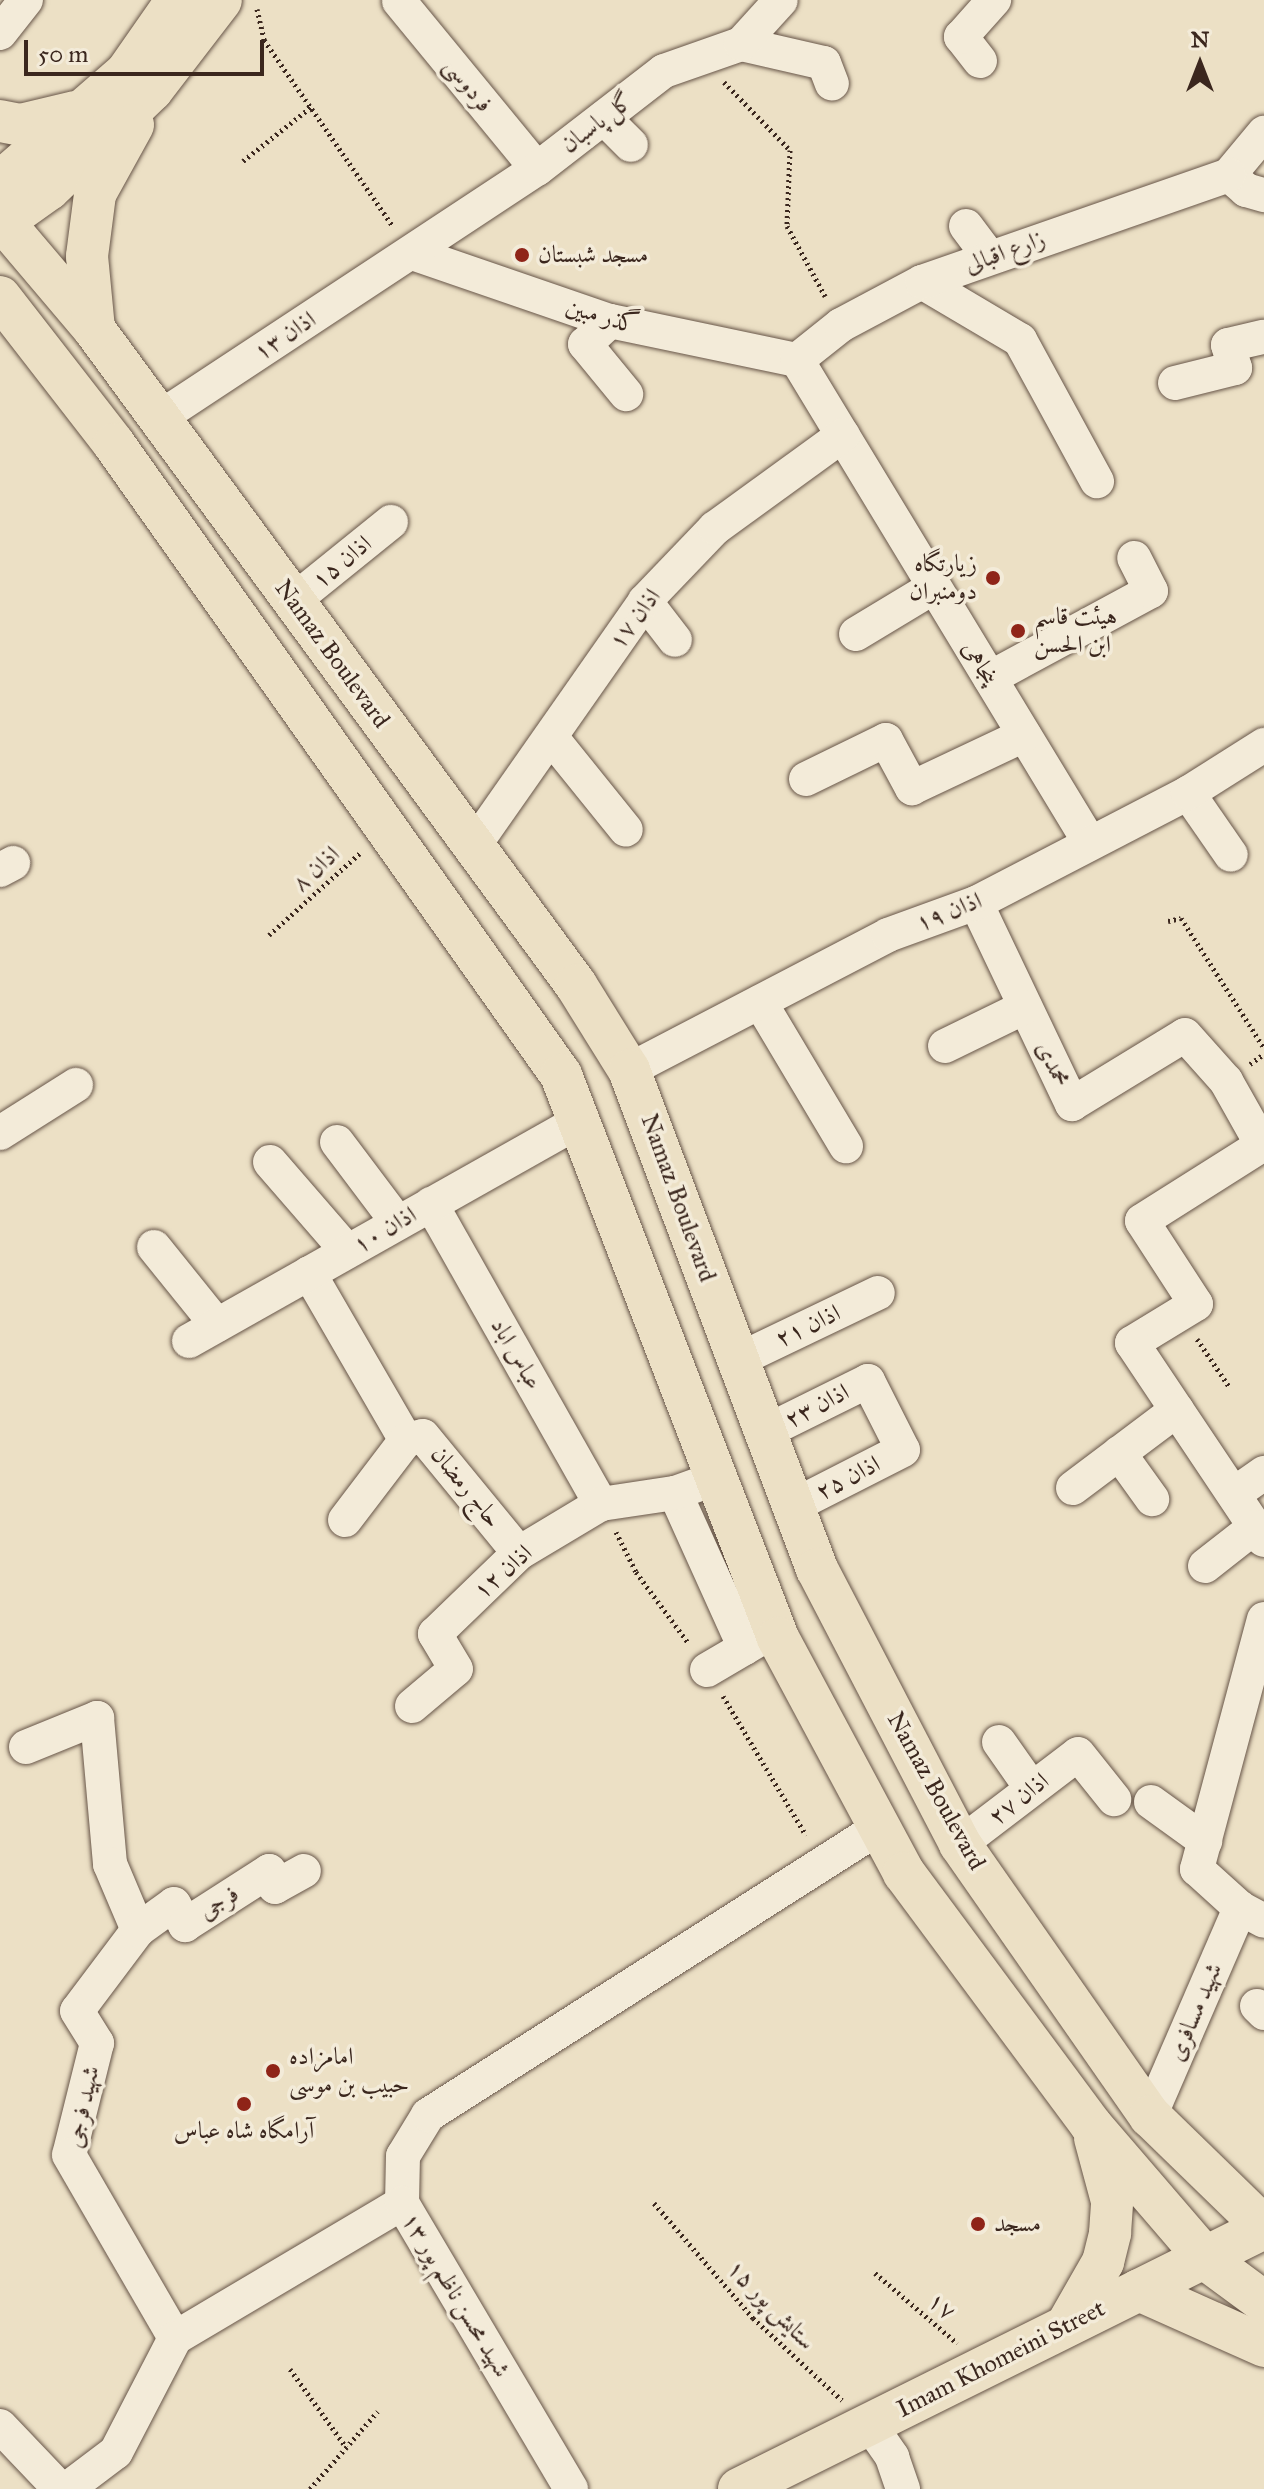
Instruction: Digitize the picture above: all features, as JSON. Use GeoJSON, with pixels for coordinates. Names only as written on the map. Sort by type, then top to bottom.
{"type":"FeatureCollection","features":[{"type":"Feature","properties":{"kind":"main road"},"geometry":{"type":"LineString","coordinates":[[1,211],[84,109],[126,73],[177,0]]}},
{"type":"Feature","properties":{"kind":"main road"},"geometry":{"type":"LineString","coordinates":[[1,211],[49,189],[152,90],[221,0]]}},
{"type":"Feature","properties":{"kind":"main road"},"geometry":{"type":"LineString","coordinates":[[94,329],[87,256],[95,194],[152,90]]}},
{"type":"Feature","properties":{"kind":"main road"},"geometry":{"type":"LineString","coordinates":[[0,121],[21,125],[84,109]]}},
{"type":"Feature","properties":{"kind":"main road","name":"Namaz Boulevard"},"geometry":{"type":"LineString","coordinates":[[1,211],[94,329],[576,985],[629,1070],[817,1569],[960,1844],[1150,2116],[1264,2228]]}},
{"type":"Feature","properties":{"kind":"main road"},"geometry":{"type":"LineString","coordinates":[[0,297],[57,366],[561,1075],[582,1120],[717,1478],[760,1639],[880,1827],[904,1873],[1091,2125],[1207,2260],[1264,2302]]}},
{"type":"Feature","properties":{"kind":"main road"},"geometry":{"type":"LineString","coordinates":[[0,341],[57,366]]}},
{"type":"Feature","properties":{"kind":"main road"},"geometry":{"type":"LineString","coordinates":[[1054,2075],[1102,2044]]}},
{"type":"Feature","properties":{"kind":"main road"},"geometry":{"type":"LineString","coordinates":[[1067,2325],[1103,2262],[1110,2233],[1112,2201],[1091,2125]]}},
{"type":"Feature","properties":{"kind":"main road","name":"Imam Khomeini Street"},"geometry":{"type":"LineString","coordinates":[[739,2489],[1067,2325],[1207,2260],[1264,2228]]}},
{"type":"Feature","properties":{"kind":"main road"},"geometry":{"type":"LineString","coordinates":[[1139,2290],[1264,2346]]}},
{"type":"Feature","properties":{"kind":"street"},"geometry":{"type":"LineString","coordinates":[[0,33],[26,0]]}},
{"type":"Feature","properties":{"kind":"street"},"geometry":{"type":"LineString","coordinates":[[781,0],[741,44],[824,63],[832,84]]}},
{"type":"Feature","properties":{"kind":"street"},"geometry":{"type":"LineString","coordinates":[[980,61],[961,37],[994,0]]}},
{"type":"Feature","properties":{"kind":"street","name":"فردوسی"},"geometry":{"type":"LineString","coordinates":[[399,1],[537,169]]}},
{"type":"Feature","properties":{"kind":"street","name":"گل پاسبان"},"geometry":{"type":"LineString","coordinates":[[412,253],[537,169],[664,71],[699,56],[741,44]]}},
{"type":"Feature","properties":{"kind":"street"},"geometry":{"type":"LineString","coordinates":[[604,118],[631,145]]}},
{"type":"Feature","properties":{"kind":"street"},"geometry":{"type":"LineString","coordinates":[[1264,133],[1229,175],[1246,190],[1264,195]]}},
{"type":"Feature","properties":{"kind":"street","name":"زارع اقبالی"},"geometry":{"type":"LineString","coordinates":[[797,360],[841,325],[922,282],[1229,175]]}},
{"type":"Feature","properties":{"kind":"street"},"geometry":{"type":"LineString","coordinates":[[966,226],[989,257]]}},
{"type":"Feature","properties":{"kind":"street","name":"گذر مبین"},"geometry":{"type":"LineString","coordinates":[[412,253],[610,321],[797,360]]}},
{"type":"Feature","properties":{"kind":"street","name":"اذان ۱۳"},"geometry":{"type":"LineString","coordinates":[[159,418],[412,253]]}},
{"type":"Feature","properties":{"kind":"street"},"geometry":{"type":"LineString","coordinates":[[922,282],[1020,340],[1097,481]]}},
{"type":"Feature","properties":{"kind":"street"},"geometry":{"type":"LineString","coordinates":[[610,321],[585,344],[626,394]]}},
{"type":"Feature","properties":{"kind":"street"},"geometry":{"type":"LineString","coordinates":[[1175,383],[1235,368],[1228,345],[1264,337]]}},
{"type":"Feature","properties":{"kind":"street","name":"پنجاهی"},"geometry":{"type":"LineString","coordinates":[[797,360],[1090,843]]}},
{"type":"Feature","properties":{"kind":"street","name":"اذان ۱۷"},"geometry":{"type":"LineString","coordinates":[[473,847],[645,601],[715,528],[843,435]]}},
{"type":"Feature","properties":{"kind":"street","name":"اذان ۱۵"},"geometry":{"type":"LineString","coordinates":[[293,601],[391,522]]}},
{"type":"Feature","properties":{"kind":"street"},"geometry":{"type":"LineString","coordinates":[[990,678],[1151,591],[1134,558]]}},
{"type":"Feature","properties":{"kind":"street"},"geometry":{"type":"LineString","coordinates":[[856,634],[934,587]]}},
{"type":"Feature","properties":{"kind":"street"},"geometry":{"type":"LineString","coordinates":[[645,601],[675,640]]}},
{"type":"Feature","properties":{"kind":"street"},"geometry":{"type":"LineString","coordinates":[[806,779],[886,740],[912,788],[1024,735]]}},
{"type":"Feature","properties":{"kind":"street"},"geometry":{"type":"LineString","coordinates":[[551,737],[626,830]]}},
{"type":"Feature","properties":{"kind":"street","name":"اذان ۱۹"},"geometry":{"type":"LineString","coordinates":[[629,1070],[888,935],[976,903],[1188,793],[1264,745]]}},
{"type":"Feature","properties":{"kind":"street"},"geometry":{"type":"LineString","coordinates":[[1188,793],[1231,855]]}},
{"type":"Feature","properties":{"kind":"street","name":"محمدی"},"geometry":{"type":"LineString","coordinates":[[976,903],[1072,1104],[1185,1035],[1226,1081],[1262,1145],[1142,1221],[1196,1304],[1180,1313]]}},
{"type":"Feature","properties":{"kind":"street"},"geometry":{"type":"LineString","coordinates":[[760,1002],[846,1146]]}},
{"type":"Feature","properties":{"kind":"street"},"geometry":{"type":"LineString","coordinates":[[945,1046],[1025,1007]]}},
{"type":"Feature","properties":{"kind":"street"},"geometry":{"type":"LineString","coordinates":[[0,1133],[76,1085]]}},
{"type":"Feature","properties":{"kind":"street","name":"اذان ۱۰"},"geometry":{"type":"LineString","coordinates":[[154,1247],[203,1333],[582,1120]]}},
{"type":"Feature","properties":{"kind":"street"},"geometry":{"type":"LineString","coordinates":[[337,1142],[398,1223]]}},
{"type":"Feature","properties":{"kind":"street"},"geometry":{"type":"LineString","coordinates":[[270,1162],[347,1251]]}},
{"type":"Feature","properties":{"kind":"street","name":"عباس اباد"},"geometry":{"type":"LineString","coordinates":[[431,1204],[601,1504]]}},
{"type":"Feature","properties":{"kind":"street"},"geometry":{"type":"LineString","coordinates":[[309,1273],[406,1440],[345,1520]]}},
{"type":"Feature","properties":{"kind":"street","name":"اذان ۲۱"},"geometry":{"type":"LineString","coordinates":[[738,1360],[878,1293]]}},
{"type":"Feature","properties":{"kind":"street"},"geometry":{"type":"LineString","coordinates":[[1180,1313],[1132,1343],[1260,1533],[1205,1566]]}},
{"type":"Feature","properties":{"kind":"street","name":"اذان ۲۳"},"geometry":{"type":"LineString","coordinates":[[765,1432],[868,1381],[903,1450]]}},
{"type":"Feature","properties":{"kind":"street"},"geometry":{"type":"LineString","coordinates":[[1073,1488],[1177,1410]]}},
{"type":"Feature","properties":{"kind":"street","name":"حاج رمضان"},"geometry":{"type":"LineString","coordinates":[[406,1440],[423,1436],[519,1553]]}},
{"type":"Feature","properties":{"kind":"street","name":"اذان ۲۵"},"geometry":{"type":"LineString","coordinates":[[793,1506],[903,1450]]}},
{"type":"Feature","properties":{"kind":"street"},"geometry":{"type":"LineString","coordinates":[[1119,1453],[1152,1499]]}},
{"type":"Feature","properties":{"kind":"street"},"geometry":{"type":"LineString","coordinates":[[1234,1494],[1264,1473]]}},
{"type":"Feature","properties":{"kind":"street","name":"اذان ۱۲"},"geometry":{"type":"LineString","coordinates":[[412,1706],[456,1669],[435,1634],[519,1553],[601,1504],[675,1493],[717,1478]]}},
{"type":"Feature","properties":{"kind":"street"},"geometry":{"type":"LineString","coordinates":[[675,1493],[760,1639],[707,1670]]}},
{"type":"Feature","properties":{"kind":"street"},"geometry":{"type":"LineString","coordinates":[[1252,1915],[1197,1869],[1264,1619]]}},
{"type":"Feature","properties":{"kind":"street"},"geometry":{"type":"LineString","coordinates":[[26,1747],[97,1718],[110,1864],[138,1930]]}},
{"type":"Feature","properties":{"kind":"street"},"geometry":{"type":"LineString","coordinates":[[999,1742],[1032,1789]]}},
{"type":"Feature","properties":{"kind":"street","name":"اذان ۲۷"},"geometry":{"type":"LineString","coordinates":[[960,1844],[1078,1754],[1114,1799]]}},
{"type":"Feature","properties":{"kind":"street"},"geometry":{"type":"LineString","coordinates":[[1151,1802],[1205,1841]]}},
{"type":"Feature","properties":{"kind":"street"},"geometry":{"type":"LineString","coordinates":[[402,2203],[403,2156],[428,2115],[880,1827]]}},
{"type":"Feature","properties":{"kind":"street","name":"فرجی"},"geometry":{"type":"LineString","coordinates":[[138,1930],[174,1904],[185,1925],[269,1871],[275,1887],[304,1871]]}},
{"type":"Feature","properties":{"kind":"street","name":"شهید مسافری"},"geometry":{"type":"LineString","coordinates":[[1150,2116],[1252,1915]]}},
{"type":"Feature","properties":{"kind":"street","name":"شهید فرجی"},"geometry":{"type":"LineString","coordinates":[[138,1930],[77,2011],[97,2043],[69,2155],[175,2338]]}},
{"type":"Feature","properties":{"kind":"street","name":"شهید محسن ناظم پور ۱۳"},"geometry":{"type":"LineString","coordinates":[[175,2338],[402,2203],[571,2489]]}},
{"type":"Feature","properties":{"kind":"street"},"geometry":{"type":"LineString","coordinates":[[67,2489],[116,2452],[175,2338]]}},
{"type":"Feature","properties":{"kind":"street"},"geometry":{"type":"LineString","coordinates":[[870,2425],[897,2468],[903,2489]]}},
{"type":"Feature","properties":{"kind":"street"},"geometry":{"type":"LineString","coordinates":[[0,2426],[60,2489]]}},
{"type":"Feature","properties":{"kind":"path"},"geometry":{"type":"LineString","coordinates":[[255,0],[264,40],[412,253]]}},
{"type":"Feature","properties":{"kind":"path"},"geometry":{"type":"LineString","coordinates":[[699,56],[790,150],[787,226],[841,325]]}},
{"type":"Feature","properties":{"kind":"path"},"geometry":{"type":"LineString","coordinates":[[243,161],[311,107]]}},
{"type":"Feature","properties":{"kind":"path","name":"اذان ۸"},"geometry":{"type":"LineString","coordinates":[[269,935],[388,829]]}},
{"type":"Feature","properties":{"kind":"path"},"geometry":{"type":"LineString","coordinates":[[1168,921],[1181,918],[1264,1048]]}},
{"type":"Feature","properties":{"kind":"path"},"geometry":{"type":"LineString","coordinates":[[1180,1313],[1230,1388]]}},
{"type":"Feature","properties":{"kind":"path","name":"ستایش پور ۱۵"},"geometry":{"type":"LineString","coordinates":[[654,2203],[753,2318],[870,2425]]}},
{"type":"Feature","properties":{"kind":"path","name":"۱۷"},"geometry":{"type":"LineString","coordinates":[[875,2273],[985,2367]]}},
{"type":"Feature","properties":{"kind":"path"},"geometry":{"type":"LineString","coordinates":[[290,2369],[346,2447]]}},
{"type":"Feature","properties":{"kind":"path"},"geometry":{"type":"LineString","coordinates":[[310,2489],[378,2411]]}},
{"type":"Feature","properties":{"kind":"place","name":"مسجد شبستان"},"geometry":{"type":"Point","coordinates":[522,255]}},
{"type":"Feature","properties":{"kind":"place","name":"زیارتگاه دومنبران"},"geometry":{"type":"Point","coordinates":[993,578]}},
{"type":"Feature","properties":{"kind":"place","name":"هیئت قاسم ابن الحسن"},"geometry":{"type":"Point","coordinates":[1018,631]}},
{"type":"Feature","properties":{"kind":"place","name":"امامزاده حبیب بن موسی"},"geometry":{"type":"Point","coordinates":[273,2071]}},
{"type":"Feature","properties":{"kind":"place","name":"آرامگاه شاه عباس"},"geometry":{"type":"Point","coordinates":[244,2104]}},
{"type":"Feature","properties":{"kind":"place","name":"مسجد"},"geometry":{"type":"Point","coordinates":[978,2224]}}]}
